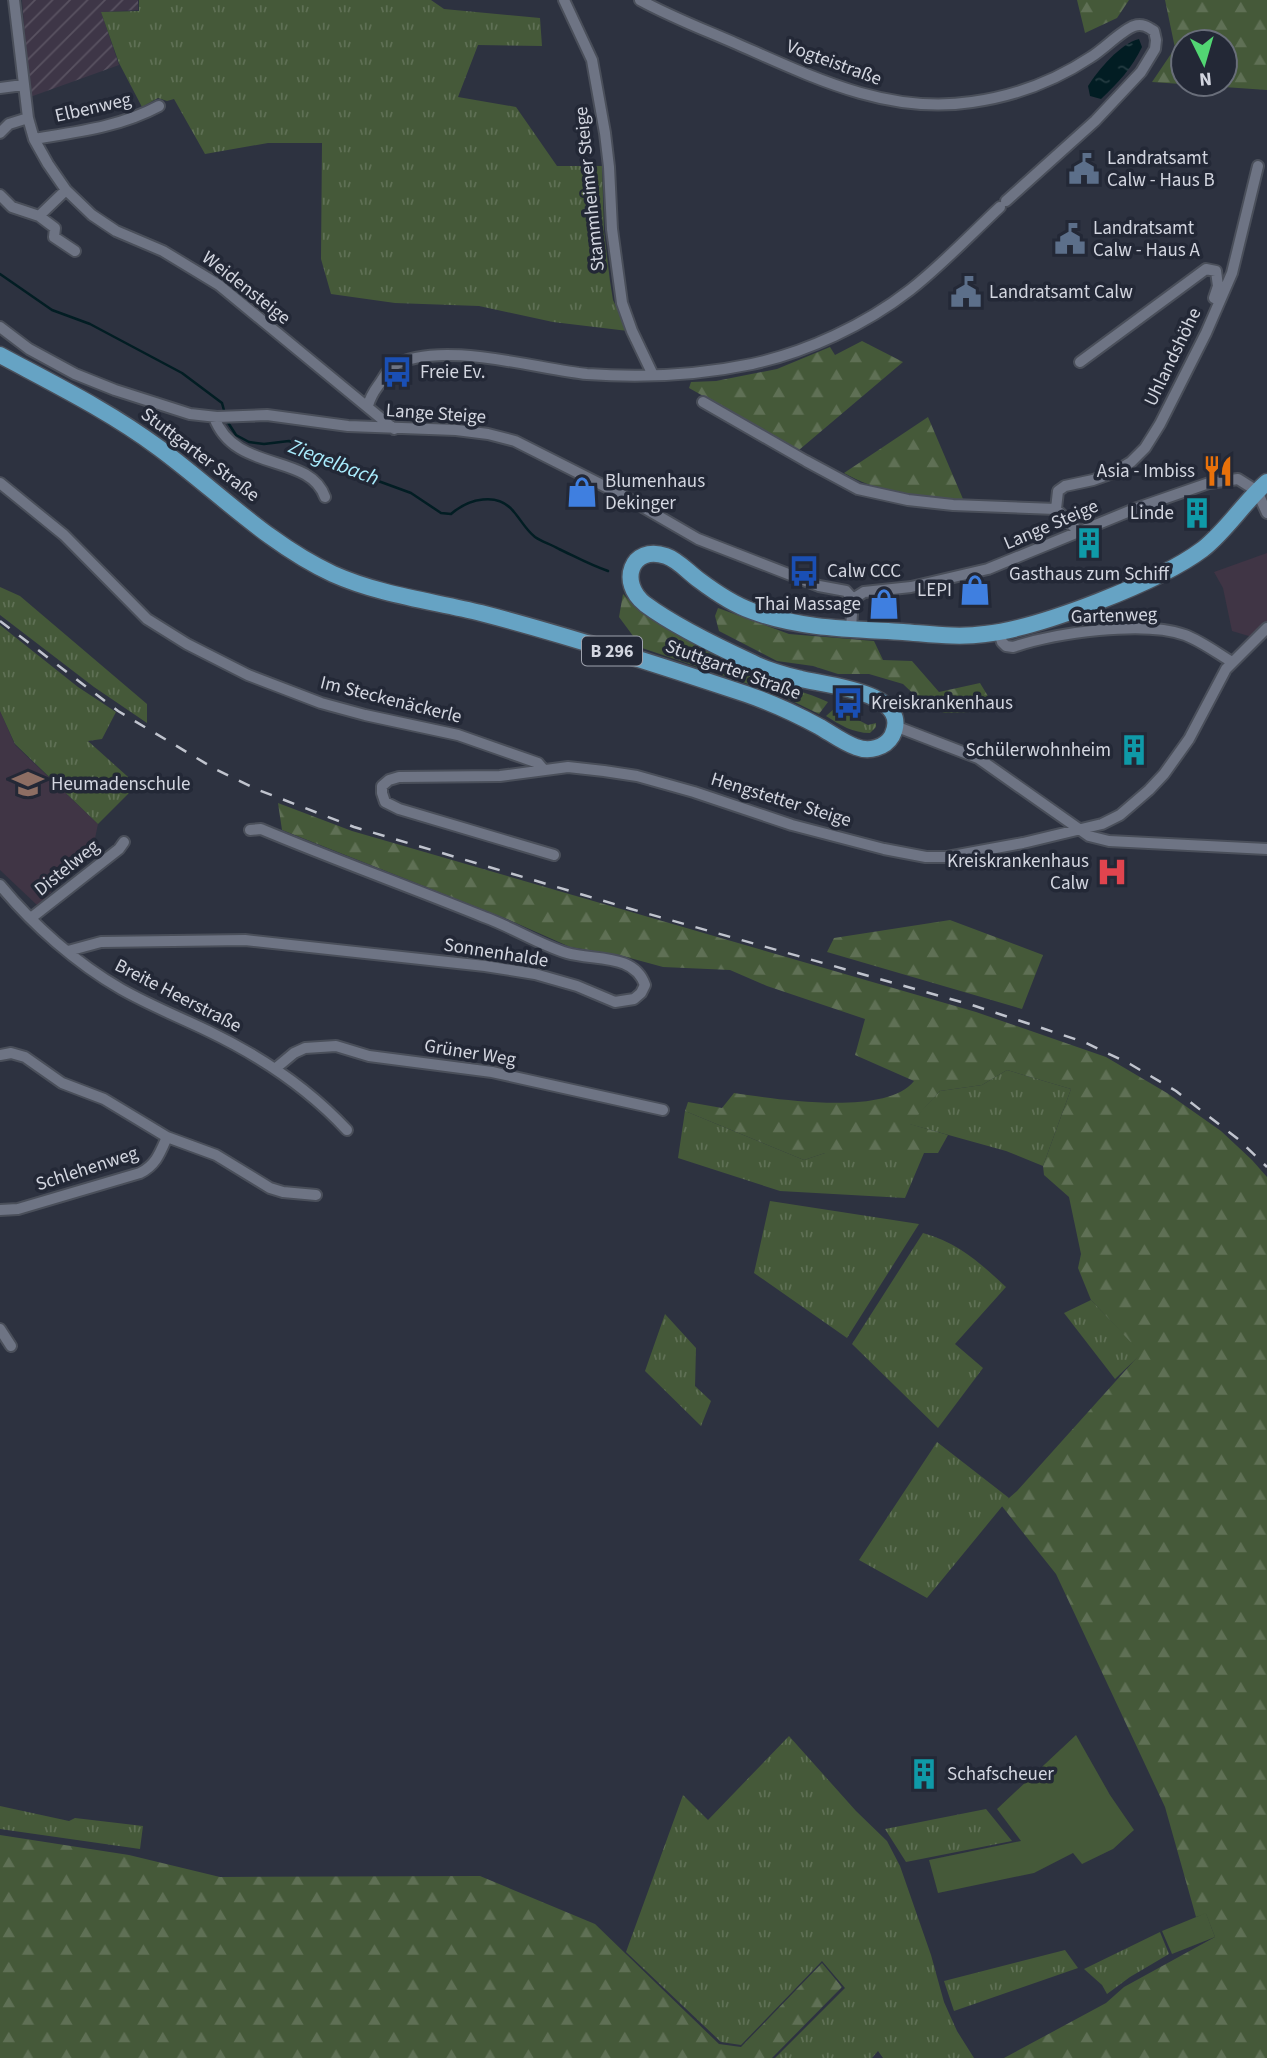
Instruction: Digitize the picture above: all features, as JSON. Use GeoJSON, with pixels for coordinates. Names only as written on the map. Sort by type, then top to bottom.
{"type":"FeatureCollection","features":[{"type":"Feature","properties":{"kind":"main road","name":"Stuttgarter Straße"},"geometry":{"type":"LineString","coordinates":[[0,355],[89,401],[136,431],[279,542],[332,574],[379,590],[540,630],[728,688],[785,709],[858,748],[877,748],[892,737],[895,726],[888,706],[877,698],[766,669],[671,620],[636,595],[629,582],[629,575],[638,559],[653,553],[666,556],[721,596],[751,611],[808,625],[960,635],[999,632],[1031,624],[1093,602],[1188,558],[1209,544],[1262,487]]}},
{"type":"Feature","properties":{"kind":"street","name":"Weidensteige"},"geometry":{"type":"LineString","coordinates":[[14,0],[28,118],[34,139],[66,190],[92,215],[116,231],[163,251],[219,285],[394,429]]}},
{"type":"Feature","properties":{"kind":"street","name":"Stammheimer Steige"},"geometry":{"type":"LineString","coordinates":[[564,0],[593,65],[610,167],[612,229],[622,303],[653,375]]}},
{"type":"Feature","properties":{"kind":"street","name":"Vogteistraße"},"geometry":{"type":"LineString","coordinates":[[368,406],[370,398],[391,367],[411,359],[431,356],[505,360],[586,374],[653,375],[702,372],[752,364],[819,342],[878,312],[909,291],[1095,121],[1141,72],[1155,49],[1156,40],[1154,31],[1146,26],[1132,26],[1103,49],[1055,78],[997,98],[943,105],[906,104],[854,92],[819,79],[640,0]]}},
{"type":"Feature","properties":{"kind":"street"},"geometry":{"type":"LineString","coordinates":[[0,88],[23,85]]}},
{"type":"Feature","properties":{"kind":"street","name":"Elbenweg"},"geometry":{"type":"LineString","coordinates":[[34,139],[116,123],[140,116],[159,106]]}},
{"type":"Feature","properties":{"kind":"street"},"geometry":{"type":"LineString","coordinates":[[0,133],[9,124],[28,118]]}},
{"type":"Feature","properties":{"kind":"street","name":"Uhlandshöhe"},"geometry":{"type":"LineString","coordinates":[[1056,509],[1058,491],[1065,485],[1114,473],[1131,462],[1145,448],[1163,419],[1206,333],[1232,273],[1258,166]]}},
{"type":"Feature","properties":{"kind":"street"},"geometry":{"type":"LineString","coordinates":[[39,216],[66,190]]}},
{"type":"Feature","properties":{"kind":"street"},"geometry":{"type":"LineString","coordinates":[[0,194],[12,207],[39,216],[55,228],[54,237],[75,251]]}},
{"type":"Feature","properties":{"kind":"street"},"geometry":{"type":"LineString","coordinates":[[1080,362],[1206,269],[1216,271],[1219,279],[1203,326],[1206,333]]}},
{"type":"Feature","properties":{"kind":"street","name":"Lange Steige"},"geometry":{"type":"LineString","coordinates":[[0,327],[29,349],[96,383],[190,414],[216,417],[267,415],[394,429],[456,430],[514,441],[622,495],[698,539],[819,586],[846,591],[853,599],[864,592],[890,591],[988,569],[1078,531],[1209,482],[1238,479],[1262,487]]}},
{"type":"Feature","properties":{"kind":"street"},"geometry":{"type":"LineString","coordinates":[[704,402],[858,489],[908,500],[953,505],[1056,509],[1078,531]]}},
{"type":"Feature","properties":{"kind":"street","name":"Stuttgarter Straße"},"geometry":{"type":"LineString","coordinates":[[216,417],[219,430],[241,451],[291,468],[318,482],[325,497]]}},
{"type":"Feature","properties":{"kind":"street","name":"Im Steckenäckerle"},"geometry":{"type":"LineString","coordinates":[[0,484],[64,535],[148,620],[199,650],[248,675],[321,703],[458,735],[538,763],[543,769]]}},
{"type":"Feature","properties":{"kind":"street"},"geometry":{"type":"LineString","coordinates":[[1262,487],[1267,513]]}},
{"type":"Feature","properties":{"kind":"street"},"geometry":{"type":"LineString","coordinates":[[851,628],[853,599]]}},
{"type":"Feature","properties":{"kind":"street","name":"Hengstetter Steige"},"geometry":{"type":"LineString","coordinates":[[554,855],[399,809],[386,802],[382,786],[388,780],[399,777],[500,776],[568,767],[637,776],[792,825],[926,858],[989,850],[1102,824],[1120,815],[1149,790],[1189,739],[1226,669],[1267,628]]}},
{"type":"Feature","properties":{"kind":"street","name":"Gartenweg"},"geometry":{"type":"LineString","coordinates":[[999,632],[1006,646],[1013,646],[1063,635],[1143,629],[1164,631],[1185,635],[1232,662]]}},
{"type":"Feature","properties":{"kind":"street"},"geometry":{"type":"LineString","coordinates":[[895,726],[978,758],[1088,836],[1109,841],[1267,849]]}},
{"type":"Feature","properties":{"kind":"street","name":"Sonnenhalde"},"geometry":{"type":"LineString","coordinates":[[68,951],[101,942],[245,940],[485,966],[535,974],[614,1002],[634,999],[645,985],[641,973],[634,967],[616,960],[567,953],[505,925],[361,871],[261,829],[250,830]]}},
{"type":"Feature","properties":{"kind":"street","name":"Distelweg"},"geometry":{"type":"LineString","coordinates":[[31,918],[75,886],[124,842]]}},
{"type":"Feature","properties":{"kind":"street","name":"Breite Heerstraße"},"geometry":{"type":"LineString","coordinates":[[0,885],[68,951],[121,988],[276,1068],[332,1114],[347,1130]]}},
{"type":"Feature","properties":{"kind":"street","name":"Grüner Weg"},"geometry":{"type":"LineString","coordinates":[[276,1068],[294,1053],[305,1048],[336,1046],[369,1056],[492,1072],[663,1110]]}},
{"type":"Feature","properties":{"kind":"street","name":"Schlehenweg"},"geometry":{"type":"LineString","coordinates":[[0,1055],[11,1053],[24,1057],[62,1083],[104,1099],[167,1137],[216,1155],[270,1188],[316,1195]]}},
{"type":"Feature","properties":{"kind":"street","name":"Schlehenweg"},"geometry":{"type":"LineString","coordinates":[[0,1210],[18,1209],[140,1173],[150,1168],[158,1159],[167,1137]]}},
{"type":"Feature","properties":{"kind":"street"},"geometry":{"type":"LineString","coordinates":[[0,1329],[11,1346]]}},
{"type":"Feature","properties":{"kind":"shaded area"},"geometry":{"type":"Polygon","coordinates":[[[22,0],[138,0],[138,10],[101,12],[119,65],[30,97],[22,0]]]}},
{"type":"Feature","properties":{"kind":"shaded area"},"geometry":{"type":"Polygon","coordinates":[[[1267,553],[1267,623],[1252,637],[1232,631],[1223,588],[1214,572],[1267,553]]]}},
{"type":"Feature","properties":{"kind":"shaded area","name":"Heumadenschule"},"geometry":{"type":"Polygon","coordinates":[[[0,711],[15,745],[98,824],[93,848],[38,906],[0,870],[0,711]]]}},
{"type":"Feature","properties":{"kind":"green space"},"geometry":{"type":"Polygon","coordinates":[[[139,0],[431,0],[444,9],[540,18],[542,46],[478,45],[458,97],[516,107],[557,166],[602,166],[604,231],[610,281],[613,300],[628,331],[553,322],[479,306],[395,303],[331,294],[321,259],[322,143],[268,143],[205,154],[174,99],[167,101],[158,98],[142,107],[119,63],[101,12],[139,11],[139,0]]]}},
{"type":"Feature","properties":{"kind":"green space"},"geometry":{"type":"Polygon","coordinates":[[[1077,0],[1129,0],[1117,18],[1085,33],[1077,0]]]}},
{"type":"Feature","properties":{"kind":"green space"},"geometry":{"type":"Polygon","coordinates":[[[1165,0],[1267,0],[1267,90],[1239,88],[1239,28],[1171,28],[1165,0]]]}},
{"type":"Feature","properties":{"kind":"green space"},"geometry":{"type":"Polygon","coordinates":[[[1169,57],[1169,83],[1152,82],[1169,57]]]}},
{"type":"Feature","properties":{"kind":"green space"},"geometry":{"type":"Polygon","coordinates":[[[862,341],[903,362],[799,450],[689,388],[691,382],[716,381],[777,369],[830,347],[835,355],[862,341]]]}},
{"type":"Feature","properties":{"kind":"green space"},"geometry":{"type":"Polygon","coordinates":[[[928,417],[963,499],[933,499],[902,494],[871,486],[844,473],[928,417]]]}},
{"type":"Feature","properties":{"kind":"green space"},"geometry":{"type":"Polygon","coordinates":[[[0,587],[20,596],[147,704],[147,723],[94,687],[0,615],[0,587]]]}},
{"type":"Feature","properties":{"kind":"green space"},"geometry":{"type":"Polygon","coordinates":[[[623,594],[667,628],[741,669],[828,702],[819,714],[778,694],[642,648],[619,617],[623,594]]]}},
{"type":"Feature","properties":{"kind":"green space"},"geometry":{"type":"Polygon","coordinates":[[[718,608],[789,634],[874,641],[883,660],[912,661],[939,692],[980,683],[997,711],[944,713],[923,703],[903,684],[869,674],[838,674],[813,666],[777,661],[719,631],[715,616],[718,608]]]}},
{"type":"Feature","properties":{"kind":"green space"},"geometry":{"type":"Polygon","coordinates":[[[0,625],[78,687],[116,712],[102,739],[88,741],[137,785],[98,824],[15,744],[0,711],[0,625]]]}},
{"type":"Feature","properties":{"kind":"green space"},"geometry":{"type":"Polygon","coordinates":[[[835,708],[868,725],[876,723],[876,727],[870,733],[847,728],[826,716],[835,708]]]}},
{"type":"Feature","properties":{"kind":"green space"},"geometry":{"type":"Polygon","coordinates":[[[278,803],[352,831],[976,1012],[1106,1057],[1167,1093],[1221,1131],[1267,1177],[1267,2058],[1004,2058],[1106,2003],[1124,1987],[1215,1937],[1206,1914],[1196,1917],[1165,1807],[1056,1574],[1001,1505],[1017,1491],[1141,1353],[1091,1300],[1078,1268],[1081,1254],[1069,1197],[1044,1175],[1043,1166],[1071,1089],[1007,1070],[982,1085],[940,1091],[910,1124],[948,1135],[938,1153],[825,1153],[804,1160],[685,1111],[688,1102],[722,1108],[734,1093],[829,1103],[856,1102],[880,1099],[900,1092],[914,1081],[855,1055],[865,1019],[767,986],[730,970],[663,967],[619,955],[570,947],[507,919],[282,830],[278,803]]]}},
{"type":"Feature","properties":{"kind":"green space"},"geometry":{"type":"Polygon","coordinates":[[[950,920],[1043,955],[1022,1009],[827,952],[834,938],[950,920]]]}},
{"type":"Feature","properties":{"kind":"green space"},"geometry":{"type":"Polygon","coordinates":[[[1007,1070],[1071,1089],[1043,1166],[1006,1151],[909,1124],[940,1091],[982,1085],[1007,1070]]]}},
{"type":"Feature","properties":{"kind":"green space"},"geometry":{"type":"Polygon","coordinates":[[[685,1111],[804,1160],[825,1153],[924,1153],[905,1198],[780,1191],[678,1158],[685,1111]]]}},
{"type":"Feature","properties":{"kind":"green space"},"geometry":{"type":"Polygon","coordinates":[[[770,1201],[919,1224],[847,1338],[754,1273],[770,1201]]]}},
{"type":"Feature","properties":{"kind":"green space"},"geometry":{"type":"Polygon","coordinates":[[[923,1233],[958,1248],[1006,1287],[955,1344],[983,1368],[938,1428],[852,1344],[923,1233]]]}},
{"type":"Feature","properties":{"kind":"green space"},"geometry":{"type":"Polygon","coordinates":[[[1091,1300],[1142,1353],[1115,1379],[1064,1313],[1091,1300]]]}},
{"type":"Feature","properties":{"kind":"green space"},"geometry":{"type":"Polygon","coordinates":[[[665,1314],[696,1348],[695,1386],[711,1401],[701,1426],[645,1371],[665,1314]]]}},
{"type":"Feature","properties":{"kind":"green space"},"geometry":{"type":"Polygon","coordinates":[[[937,1442],[1009,1498],[927,1598],[859,1560],[937,1442]]]}},
{"type":"Feature","properties":{"kind":"green space"},"geometry":{"type":"Polygon","coordinates":[[[1076,1735],[1110,1795],[1134,1830],[1113,1849],[1082,1864],[1073,1853],[1034,1873],[938,1893],[929,1860],[1021,1841],[997,1809],[1076,1735]]]}},
{"type":"Feature","properties":{"kind":"green space"},"geometry":{"type":"Polygon","coordinates":[[[789,1736],[856,1811],[887,1841],[900,1866],[944,2002],[957,2031],[974,2058],[883,2058],[878,2051],[872,2058],[775,2058],[845,1988],[822,1961],[741,2045],[721,2042],[626,1952],[683,1795],[708,1820],[789,1736]]]}},
{"type":"Feature","properties":{"kind":"green space"},"geometry":{"type":"Polygon","coordinates":[[[0,1806],[69,1821],[75,1818],[143,1826],[140,1849],[0,1829],[0,1806]]]}},
{"type":"Feature","properties":{"kind":"green space"},"geometry":{"type":"Polygon","coordinates":[[[986,1809],[1012,1841],[906,1862],[885,1829],[986,1809]]]}},
{"type":"Feature","properties":{"kind":"green space"},"geometry":{"type":"Polygon","coordinates":[[[0,1835],[129,1855],[220,1877],[480,1876],[595,1924],[719,2044],[741,2047],[822,1963],[842,1987],[772,2058],[0,2058],[0,1835]]]}},
{"type":"Feature","properties":{"kind":"green space"},"geometry":{"type":"Polygon","coordinates":[[[1206,1913],[1215,1937],[1172,1954],[1162,1931],[1206,1913]]]}},
{"type":"Feature","properties":{"kind":"green space"},"geometry":{"type":"Polygon","coordinates":[[[1160,1932],[1169,1954],[1107,1994],[1102,1985],[1084,1969],[1160,1932]]]}},
{"type":"Feature","properties":{"kind":"green space"},"geometry":{"type":"Polygon","coordinates":[[[1065,1950],[1078,1968],[954,2011],[944,1981],[1065,1950]]]}},
{"type":"Feature","properties":{"kind":"water"},"geometry":{"type":"Polygon","coordinates":[[[1139,39],[1142,47],[1124,75],[1101,99],[1090,96],[1088,86],[1104,65],[1118,51],[1139,39]]]}},
{"type":"Feature","properties":{"kind":"waterway","name":"Ziegelbach"},"geometry":{"type":"LineString","coordinates":[[0,274],[52,310],[90,324],[182,373],[222,403],[225,414]]}},
{"type":"Feature","properties":{"kind":"waterway","name":"Ziegelbach"},"geometry":{"type":"LineString","coordinates":[[227,421],[236,435],[249,442],[264,444],[289,441],[346,464],[370,478],[411,493],[441,513],[451,514],[474,501],[500,501],[514,512],[535,537],[608,571]]}},
{"type":"Feature","properties":{"kind":"railway"},"geometry":{"type":"LineString","coordinates":[[0,621],[118,711],[215,769],[256,789],[354,827],[631,909],[972,1005],[1084,1042],[1130,1064],[1176,1091],[1238,1139],[1267,1167]]}},
{"type":"Feature","properties":{"kind":"place","name":"Landratsamt Calw - Haus B"},"geometry":{"type":"Point","coordinates":[1084,169]}},
{"type":"Feature","properties":{"kind":"place","name":"Landratsamt Calw - Haus A"},"geometry":{"type":"Point","coordinates":[1070,239]}},
{"type":"Feature","properties":{"kind":"place","name":"Landratsamt Calw"},"geometry":{"type":"Point","coordinates":[966,292]}},
{"type":"Feature","properties":{"kind":"place","name":"Freie Ev."},"geometry":{"type":"Point","coordinates":[397,372]}},
{"type":"Feature","properties":{"kind":"place","name":"Asia - Imbiss"},"geometry":{"type":"Point","coordinates":[1218,471]}},
{"type":"Feature","properties":{"kind":"place","name":"Blumenhaus Dekinger"},"geometry":{"type":"Point","coordinates":[582,492]}},
{"type":"Feature","properties":{"kind":"place","name":"Linde"},"geometry":{"type":"Point","coordinates":[1197,513]}},
{"type":"Feature","properties":{"kind":"place","name":"Gasthaus zum Schiff"},"geometry":{"type":"Point","coordinates":[1089,543]}},
{"type":"Feature","properties":{"kind":"place","name":"Calw CCC"},"geometry":{"type":"Point","coordinates":[804,571]}},
{"type":"Feature","properties":{"kind":"place","name":"LEPI"},"geometry":{"type":"Point","coordinates":[975,590]}},
{"type":"Feature","properties":{"kind":"place","name":"Thai Massage"},"geometry":{"type":"Point","coordinates":[884,604]}},
{"type":"Feature","properties":{"kind":"place","name":"Kreiskrankenhaus"},"geometry":{"type":"Point","coordinates":[848,703]}},
{"type":"Feature","properties":{"kind":"place","name":"Schülerwohnheim"},"geometry":{"type":"Point","coordinates":[1134,750]}},
{"type":"Feature","properties":{"kind":"place","name":"Heumadenschule"},"geometry":{"type":"Point","coordinates":[28,784]}},
{"type":"Feature","properties":{"kind":"place","name":"Kreiskrankenhaus Calw"},"geometry":{"type":"Point","coordinates":[1112,872]}},
{"type":"Feature","properties":{"kind":"place","name":"Schafscheuer"},"geometry":{"type":"Point","coordinates":[924,1774]}}]}
